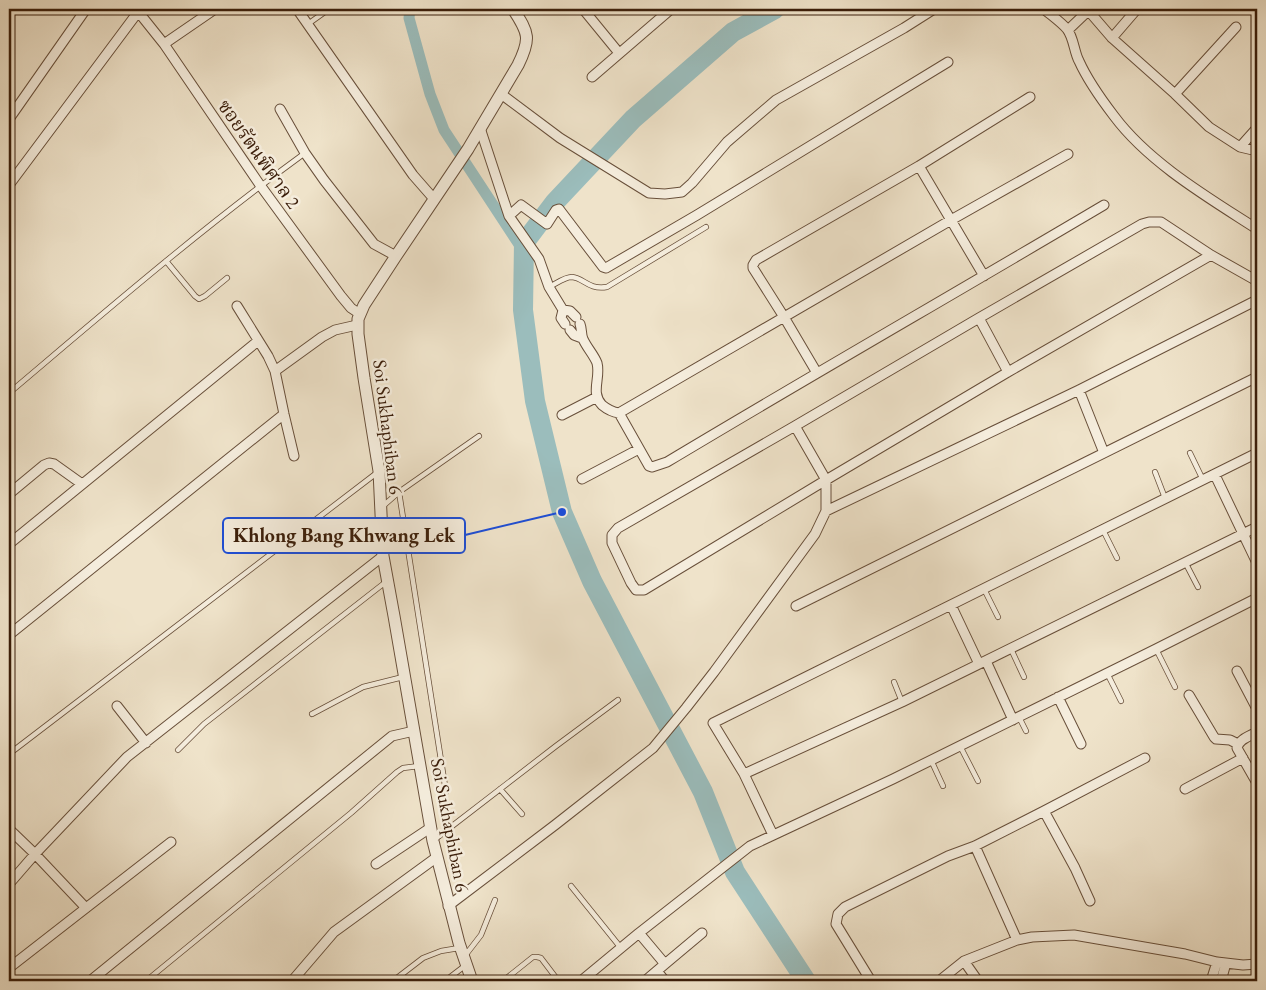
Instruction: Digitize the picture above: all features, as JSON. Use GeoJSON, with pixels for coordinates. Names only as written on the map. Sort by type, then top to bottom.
{"type":"FeatureCollection","features":[{"type":"Feature","properties":{"kind":"street"},"geometry":{"type":"LineString","coordinates":[[9,119],[86,9]]}},
{"type":"Feature","properties":{"kind":"street"},"geometry":{"type":"LineString","coordinates":[[164,44],[215,9]]}},
{"type":"Feature","properties":{"kind":"street"},"geometry":{"type":"LineString","coordinates":[[297,9],[413,175],[434,199]]}},
{"type":"Feature","properties":{"kind":"street"},"geometry":{"type":"LineString","coordinates":[[275,371],[322,337],[359,319],[396,256],[458,164],[525,52],[527,34],[513,9]]}},
{"type":"Feature","properties":{"kind":"street"},"geometry":{"type":"LineString","coordinates":[[583,9],[619,53]]}},
{"type":"Feature","properties":{"kind":"street"},"geometry":{"type":"LineString","coordinates":[[592,77],[671,9]]}},
{"type":"Feature","properties":{"kind":"street"},"geometry":{"type":"LineString","coordinates":[[501,94],[560,138],[649,193],[682,192],[727,142],[776,100],[934,9]]}},
{"type":"Feature","properties":{"kind":"street"},"geometry":{"type":"LineString","coordinates":[[1044,9],[1068,30],[1078,60],[1092,85],[1134,139],[1160,163],[1257,230]]}},
{"type":"Feature","properties":{"kind":"street"},"geometry":{"type":"LineString","coordinates":[[1112,38],[1137,9]]}},
{"type":"Feature","properties":{"kind":"street"},"geometry":{"type":"LineString","coordinates":[[9,185],[137,10]]}},
{"type":"Feature","properties":{"kind":"street","name":"ซอยรัตนพิศาล 2"},"geometry":{"type":"LineString","coordinates":[[137,10],[164,44],[260,186],[359,319]]}},
{"type":"Feature","properties":{"kind":"street"},"geometry":{"type":"LineString","coordinates":[[1068,30],[1088,10],[1112,38],[1209,127],[1240,147],[1257,151]]}},
{"type":"Feature","properties":{"kind":"street"},"geometry":{"type":"LineString","coordinates":[[1175,94],[1236,27]]}},
{"type":"Feature","properties":{"kind":"street"},"geometry":{"type":"LineString","coordinates":[[509,216],[521,205],[548,224],[556,210],[559,209],[606,268],[948,62]]}},
{"type":"Feature","properties":{"kind":"street"},"geometry":{"type":"LineString","coordinates":[[817,373],[753,268],[756,260],[919,166],[1030,97]]}},
{"type":"Feature","properties":{"kind":"street"},"geometry":{"type":"LineString","coordinates":[[280,109],[305,153],[374,244],[396,256]]}},
{"type":"Feature","properties":{"kind":"street"},"geometry":{"type":"LineString","coordinates":[[1240,147],[1257,128]]}},
{"type":"Feature","properties":{"kind":"street"},"geometry":{"type":"LineString","coordinates":[[478,131],[509,216],[539,259],[549,287],[563,310],[570,312],[578,321],[582,329],[582,338],[596,360],[598,370],[596,392],[599,401],[608,410],[619,413],[648,466],[652,467],[667,462],[1104,204]]}},
{"type":"Feature","properties":{"kind":"street"},"geometry":{"type":"LineString","coordinates":[[619,413],[1068,154]]}},
{"type":"Feature","properties":{"kind":"street"},"geometry":{"type":"LineString","coordinates":[[919,166],[984,276]]}},
{"type":"Feature","properties":{"kind":"street"},"geometry":{"type":"LineString","coordinates":[[1210,255],[1008,372],[644,590],[636,590],[631,583],[612,543],[612,535],[618,528],[1142,224],[1161,222],[1210,255],[1257,281]]}},
{"type":"Feature","properties":{"kind":"street"},"geometry":{"type":"LineString","coordinates":[[826,511],[1079,390],[1257,300]]}},
{"type":"Feature","properties":{"kind":"street"},"geometry":{"type":"LineString","coordinates":[[237,306],[268,356],[275,371],[294,456]]}},
{"type":"Feature","properties":{"kind":"street"},"geometry":{"type":"LineString","coordinates":[[563,310],[561,318],[567,327],[574,335],[582,338]]}},
{"type":"Feature","properties":{"kind":"street"},"geometry":{"type":"LineString","coordinates":[[978,318],[1008,372]]}},
{"type":"Feature","properties":{"kind":"street","name":"Soi Sukhaphiban 6"},"geometry":{"type":"LineString","coordinates":[[359,319],[364,378],[379,471],[383,556],[430,828],[448,906],[472,981]]}},
{"type":"Feature","properties":{"kind":"street"},"geometry":{"type":"LineString","coordinates":[[9,544],[258,341]]}},
{"type":"Feature","properties":{"kind":"street"},"geometry":{"type":"LineString","coordinates":[[796,606],[1257,378]]}},
{"type":"Feature","properties":{"kind":"street"},"geometry":{"type":"LineString","coordinates":[[1079,390],[1104,453]]}},
{"type":"Feature","properties":{"kind":"street"},"geometry":{"type":"LineString","coordinates":[[562,415],[597,397]]}},
{"type":"Feature","properties":{"kind":"street"},"geometry":{"type":"LineString","coordinates":[[10,633],[284,414]]}},
{"type":"Feature","properties":{"kind":"street"},"geometry":{"type":"LineString","coordinates":[[448,906],[653,748],[686,708],[815,534],[826,511],[826,480],[796,426]]}},
{"type":"Feature","properties":{"kind":"street"},"geometry":{"type":"LineString","coordinates":[[582,479],[639,448]]}},
{"type":"Feature","properties":{"kind":"street"},"geometry":{"type":"LineString","coordinates":[[773,835],[744,774],[713,723],[1257,454]]}},
{"type":"Feature","properties":{"kind":"street"},"geometry":{"type":"LineString","coordinates":[[9,494],[49,463],[54,464],[82,484]]}},
{"type":"Feature","properties":{"kind":"street"},"geometry":{"type":"LineString","coordinates":[[1215,475],[1257,563]]}},
{"type":"Feature","properties":{"kind":"street"},"geometry":{"type":"LineString","coordinates":[[744,774],[902,702],[1257,526]]}},
{"type":"Feature","properties":{"kind":"street"},"geometry":{"type":"LineString","coordinates":[[9,884],[35,854],[128,757],[383,556]]}},
{"type":"Feature","properties":{"kind":"street"},"geometry":{"type":"LineString","coordinates":[[581,981],[750,846],[1256,602]]}},
{"type":"Feature","properties":{"kind":"street"},"geometry":{"type":"LineString","coordinates":[[951,605],[982,663],[1016,718]]}},
{"type":"Feature","properties":{"kind":"street"},"geometry":{"type":"LineString","coordinates":[[1237,671],[1257,709]]}},
{"type":"Feature","properties":{"kind":"street"},"geometry":{"type":"LineString","coordinates":[[1190,695],[1214,737],[1219,740],[1230,740],[1238,744]]}},
{"type":"Feature","properties":{"kind":"street"},"geometry":{"type":"LineString","coordinates":[[1058,697],[1081,744]]}},
{"type":"Feature","properties":{"kind":"street"},"geometry":{"type":"LineString","coordinates":[[117,706],[146,743]]}},
{"type":"Feature","properties":{"kind":"street"},"geometry":{"type":"LineString","coordinates":[[90,981],[392,736],[414,731]]}},
{"type":"Feature","properties":{"kind":"street"},"geometry":{"type":"LineString","coordinates":[[1257,732],[1241,741],[1237,748],[1257,783]]}},
{"type":"Feature","properties":{"kind":"street"},"geometry":{"type":"LineString","coordinates":[[871,981],[836,924],[838,914],[845,907],[948,856],[975,846],[1145,758]]}},
{"type":"Feature","properties":{"kind":"street"},"geometry":{"type":"LineString","coordinates":[[1185,789],[1243,758]]}},
{"type":"Feature","properties":{"kind":"street"},"geometry":{"type":"LineString","coordinates":[[1044,811],[1090,902]]}},
{"type":"Feature","properties":{"kind":"street"},"geometry":{"type":"LineString","coordinates":[[376,864],[430,828]]}},
{"type":"Feature","properties":{"kind":"street"},"geometry":{"type":"LineString","coordinates":[[9,830],[35,854],[86,908]]}},
{"type":"Feature","properties":{"kind":"street"},"geometry":{"type":"LineString","coordinates":[[9,968],[172,842]]}},
{"type":"Feature","properties":{"kind":"street"},"geometry":{"type":"LineString","coordinates":[[975,846],[1017,940]]}},
{"type":"Feature","properties":{"kind":"street"},"geometry":{"type":"LineString","coordinates":[[292,981],[334,932],[437,856]]}},
{"type":"Feature","properties":{"kind":"street"},"geometry":{"type":"LineString","coordinates":[[640,933],[665,964]]}},
{"type":"Feature","properties":{"kind":"street"},"geometry":{"type":"LineString","coordinates":[[645,981],[702,933]]}},
{"type":"Feature","properties":{"kind":"street"},"geometry":{"type":"LineString","coordinates":[[939,981],[964,961],[1017,940],[1074,934],[1185,954],[1221,963],[1257,964]]}},
{"type":"Feature","properties":{"kind":"street"},"geometry":{"type":"LineString","coordinates":[[964,961],[978,981]]}},
{"type":"Feature","properties":{"kind":"street"},"geometry":{"type":"LineString","coordinates":[[1211,981],[1221,963]]}},
{"type":"Feature","properties":{"kind":"street"},"geometry":{"type":"LineString","coordinates":[[1221,963],[1221,981]]}},
{"type":"Feature","properties":{"kind":"street"},"geometry":{"type":"LineString","coordinates":[[657,971],[665,981]]}},
{"type":"Feature","properties":{"kind":"lane"},"geometry":{"type":"LineString","coordinates":[[308,24],[329,9]]}},
{"type":"Feature","properties":{"kind":"lane"},"geometry":{"type":"LineString","coordinates":[[9,393],[166,261],[260,186],[305,153]]}},
{"type":"Feature","properties":{"kind":"lane"},"geometry":{"type":"LineString","coordinates":[[549,287],[571,277],[592,287],[607,287],[706,227]]}},
{"type":"Feature","properties":{"kind":"lane"},"geometry":{"type":"LineString","coordinates":[[166,261],[195,296],[200,299],[227,278]]}},
{"type":"Feature","properties":{"kind":"lane"},"geometry":{"type":"LineString","coordinates":[[380,509],[399,492],[480,436]]}},
{"type":"Feature","properties":{"kind":"lane"},"geometry":{"type":"LineString","coordinates":[[1190,453],[1204,481]]}},
{"type":"Feature","properties":{"kind":"lane"},"geometry":{"type":"LineString","coordinates":[[9,754],[379,471]]}},
{"type":"Feature","properties":{"kind":"lane"},"geometry":{"type":"LineString","coordinates":[[1155,472],[1166,500]]}},
{"type":"Feature","properties":{"kind":"lane"},"geometry":{"type":"LineString","coordinates":[[399,492],[446,792]]}},
{"type":"Feature","properties":{"kind":"lane"},"geometry":{"type":"LineString","coordinates":[[1103,530],[1116,558]]}},
{"type":"Feature","properties":{"kind":"lane"},"geometry":{"type":"LineString","coordinates":[[1185,562],[1198,587]]}},
{"type":"Feature","properties":{"kind":"lane"},"geometry":{"type":"LineString","coordinates":[[178,750],[204,724],[388,581]]}},
{"type":"Feature","properties":{"kind":"lane"},"geometry":{"type":"LineString","coordinates":[[984,589],[998,617]]}},
{"type":"Feature","properties":{"kind":"lane"},"geometry":{"type":"LineString","coordinates":[[1011,648],[1024,677]]}},
{"type":"Feature","properties":{"kind":"lane"},"geometry":{"type":"LineString","coordinates":[[1156,649],[1175,686]]}},
{"type":"Feature","properties":{"kind":"lane"},"geometry":{"type":"LineString","coordinates":[[1108,673],[1121,701]]}},
{"type":"Feature","properties":{"kind":"lane"},"geometry":{"type":"LineString","coordinates":[[312,714],[363,687],[404,676]]}},
{"type":"Feature","properties":{"kind":"lane"},"geometry":{"type":"LineString","coordinates":[[894,682],[902,702]]}},
{"type":"Feature","properties":{"kind":"lane"},"geometry":{"type":"LineString","coordinates":[[433,841],[618,700]]}},
{"type":"Feature","properties":{"kind":"lane"},"geometry":{"type":"LineString","coordinates":[[1016,718],[1026,731]]}},
{"type":"Feature","properties":{"kind":"lane"},"geometry":{"type":"LineString","coordinates":[[960,746],[978,781]]}},
{"type":"Feature","properties":{"kind":"lane"},"geometry":{"type":"LineString","coordinates":[[931,760],[943,786]]}},
{"type":"Feature","properties":{"kind":"lane"},"geometry":{"type":"LineString","coordinates":[[146,981],[397,772],[403,768],[420,766]]}},
{"type":"Feature","properties":{"kind":"lane"},"geometry":{"type":"LineString","coordinates":[[500,789],[522,814]]}},
{"type":"Feature","properties":{"kind":"lane"},"geometry":{"type":"LineString","coordinates":[[571,886],[621,948]]}},
{"type":"Feature","properties":{"kind":"lane"},"geometry":{"type":"LineString","coordinates":[[445,981],[481,935],[496,900]]}},
{"type":"Feature","properties":{"kind":"lane"},"geometry":{"type":"LineString","coordinates":[[393,981],[423,958],[441,951],[463,957]]}},
{"type":"Feature","properties":{"kind":"lane"},"geometry":{"type":"LineString","coordinates":[[503,981],[533,957],[540,958],[556,978]]}},
{"type":"Feature","properties":{"kind":"waterway"},"geometry":{"type":"LineString","coordinates":[[410,9],[409,18],[430,94],[444,130],[524,252]]}},
{"type":"Feature","properties":{"kind":"waterway"},"geometry":{"type":"LineString","coordinates":[[775,9],[733,32],[633,119],[555,202],[524,243],[523,310],[535,401],[562,512],[592,581],[703,792],[735,872],[806,981]]}},
{"type":"Feature","properties":{"kind":"place","name":"Khlong Bang Khwang Lek"},"geometry":{"type":"Point","coordinates":[562,512]}}]}
